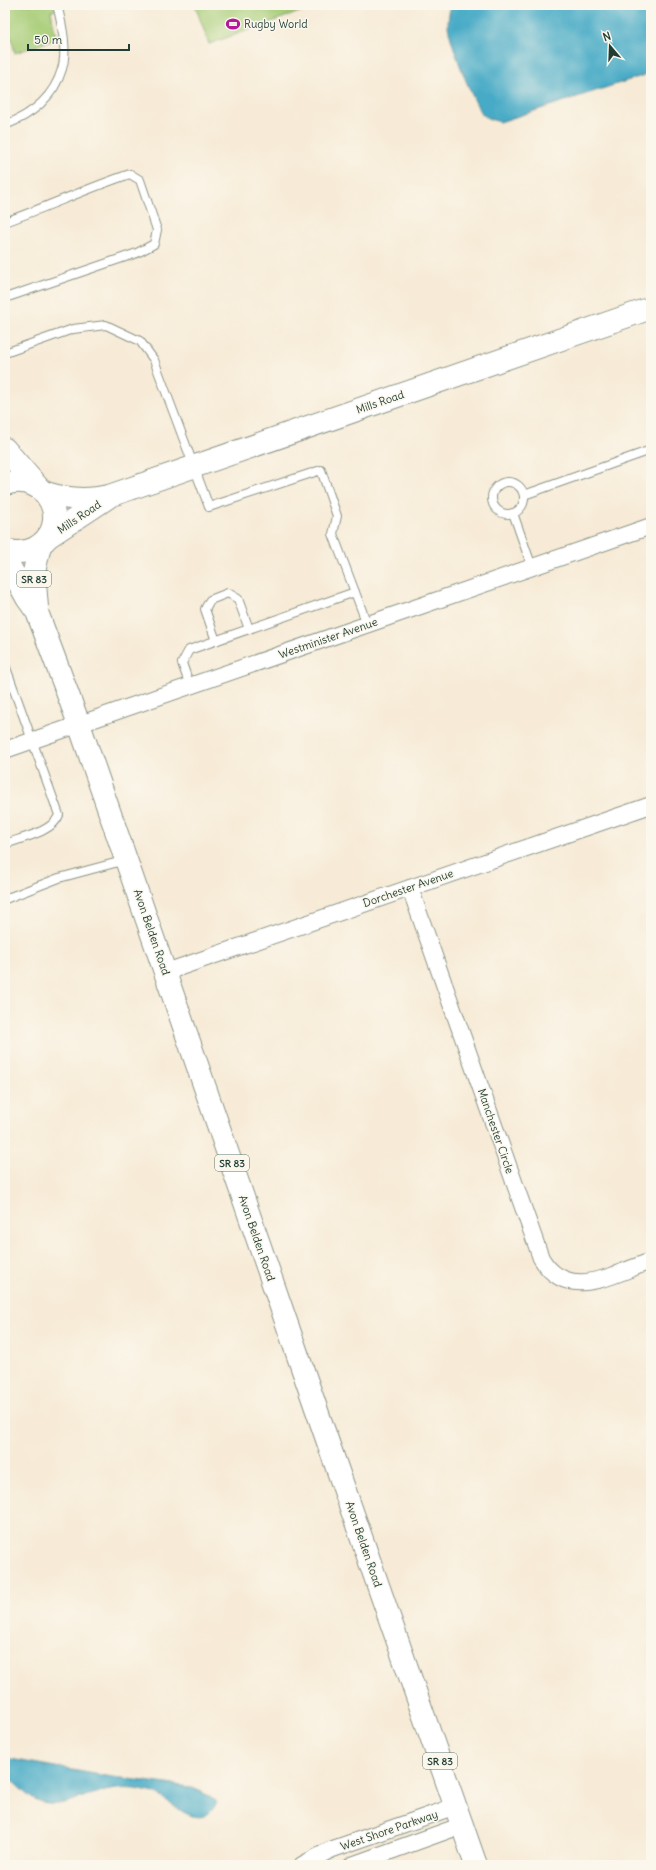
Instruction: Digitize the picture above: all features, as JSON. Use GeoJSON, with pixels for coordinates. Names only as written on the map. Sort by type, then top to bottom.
{"type":"FeatureCollection","features":[{"type":"Feature","properties":{"kind":"main road","name":"Mills Road"},"geometry":{"type":"LineString","coordinates":[[5,484],[14,481],[26,482],[59,498],[82,500],[109,496],[651,308]]}},
{"type":"Feature","properties":{"kind":"main road","name":"Avon Belden Road"},"geometry":{"type":"LineString","coordinates":[[5,448],[52,504],[54,515],[53,526],[44,541],[34,574],[34,582],[37,593],[37,612]]}},
{"type":"Feature","properties":{"kind":"main road","name":"Mills Road"},"geometry":{"type":"LineString","coordinates":[[5,550],[21,553],[31,550],[109,496]]}},
{"type":"Feature","properties":{"kind":"main road","name":"Avon Belden Road"},"geometry":{"type":"LineString","coordinates":[[5,558],[26,598],[37,612],[79,724],[476,1865]]}},
{"type":"Feature","properties":{"kind":"street","name":"Westminister Avenue"},"geometry":{"type":"LineString","coordinates":[[5,750],[651,526]]}},
{"type":"Feature","properties":{"kind":"street","name":"Dorchester Avenue"},"geometry":{"type":"LineString","coordinates":[[166,972],[651,805]]}},
{"type":"Feature","properties":{"kind":"street","name":"Manchester Circle"},"geometry":{"type":"LineString","coordinates":[[410,888],[540,1258],[546,1268],[568,1282],[579,1284],[590,1282],[651,1262]]}},
{"type":"Feature","properties":{"kind":"street","name":"West Shore Parkway"},"geometry":{"type":"LineString","coordinates":[[302,1865],[330,1850],[459,1816]]}},
{"type":"Feature","properties":{"kind":"street","name":"West Shore Parkway"},"geometry":{"type":"LineString","coordinates":[[352,1865],[459,1816]]}},
{"type":"Feature","properties":{"kind":"lane"},"geometry":{"type":"LineString","coordinates":[[5,126],[21,119],[40,104],[52,90],[62,68],[64,47],[57,5]]}},
{"type":"Feature","properties":{"kind":"lane"},"geometry":{"type":"LineString","coordinates":[[5,222],[130,174],[140,180],[157,230],[154,244],[137,253],[5,298]]}},
{"type":"Feature","properties":{"kind":"lane"},"geometry":{"type":"LineString","coordinates":[[5,353],[73,329],[106,325],[140,341],[154,360],[209,507],[321,470],[337,516],[333,534],[368,624]]}},
{"type":"Feature","properties":{"kind":"lane"},"geometry":{"type":"LineString","coordinates":[[524,495],[651,450]]}},
{"type":"Feature","properties":{"kind":"lane"},"geometry":{"type":"LineString","coordinates":[[511,482],[520,488],[524,495],[522,507],[513,513],[503,514],[495,508],[492,503],[493,492],[500,484],[511,482]]}},
{"type":"Feature","properties":{"kind":"lane"},"geometry":{"type":"LineString","coordinates":[[513,513],[532,567]]}},
{"type":"Feature","properties":{"kind":"lane"},"geometry":{"type":"LineString","coordinates":[[190,686],[182,663],[189,650],[355,592]]}},
{"type":"Feature","properties":{"kind":"lane"},"geometry":{"type":"LineString","coordinates":[[216,641],[206,609],[210,600],[228,594],[238,599],[250,629]]}},
{"type":"Feature","properties":{"kind":"lane"},"geometry":{"type":"LineString","coordinates":[[5,665],[59,815],[57,821],[49,828],[5,844]]}},
{"type":"Feature","properties":{"kind":"lane"},"geometry":{"type":"LineString","coordinates":[[5,899],[59,878],[126,860]]}},
{"type":"Feature","properties":{"kind":"green space"},"geometry":{"type":"Polygon","coordinates":[[[5,5],[72,5],[51,11],[56,39],[15,53],[5,14],[5,5]]]}},
{"type":"Feature","properties":{"kind":"green space","name":"Rugby World"},"geometry":{"type":"Polygon","coordinates":[[[195,5],[319,5],[209,44],[195,5]]]}},
{"type":"Feature","properties":{"kind":"water"},"geometry":{"type":"Polygon","coordinates":[[[451,5],[651,5],[651,73],[500,122],[486,118],[468,86],[457,58],[448,26],[451,5]]]}},
{"type":"Feature","properties":{"kind":"water"},"geometry":{"type":"Polygon","coordinates":[[[5,1758],[106,1776],[190,1787],[202,1792],[217,1802],[211,1811],[204,1816],[196,1817],[180,1810],[157,1794],[135,1789],[108,1790],[59,1804],[43,1803],[35,1800],[5,1775],[5,1758]]]}},
{"type":"Feature","properties":{"kind":"place","name":"Rugby World"},"geometry":{"type":"Point","coordinates":[233,24]}}]}
